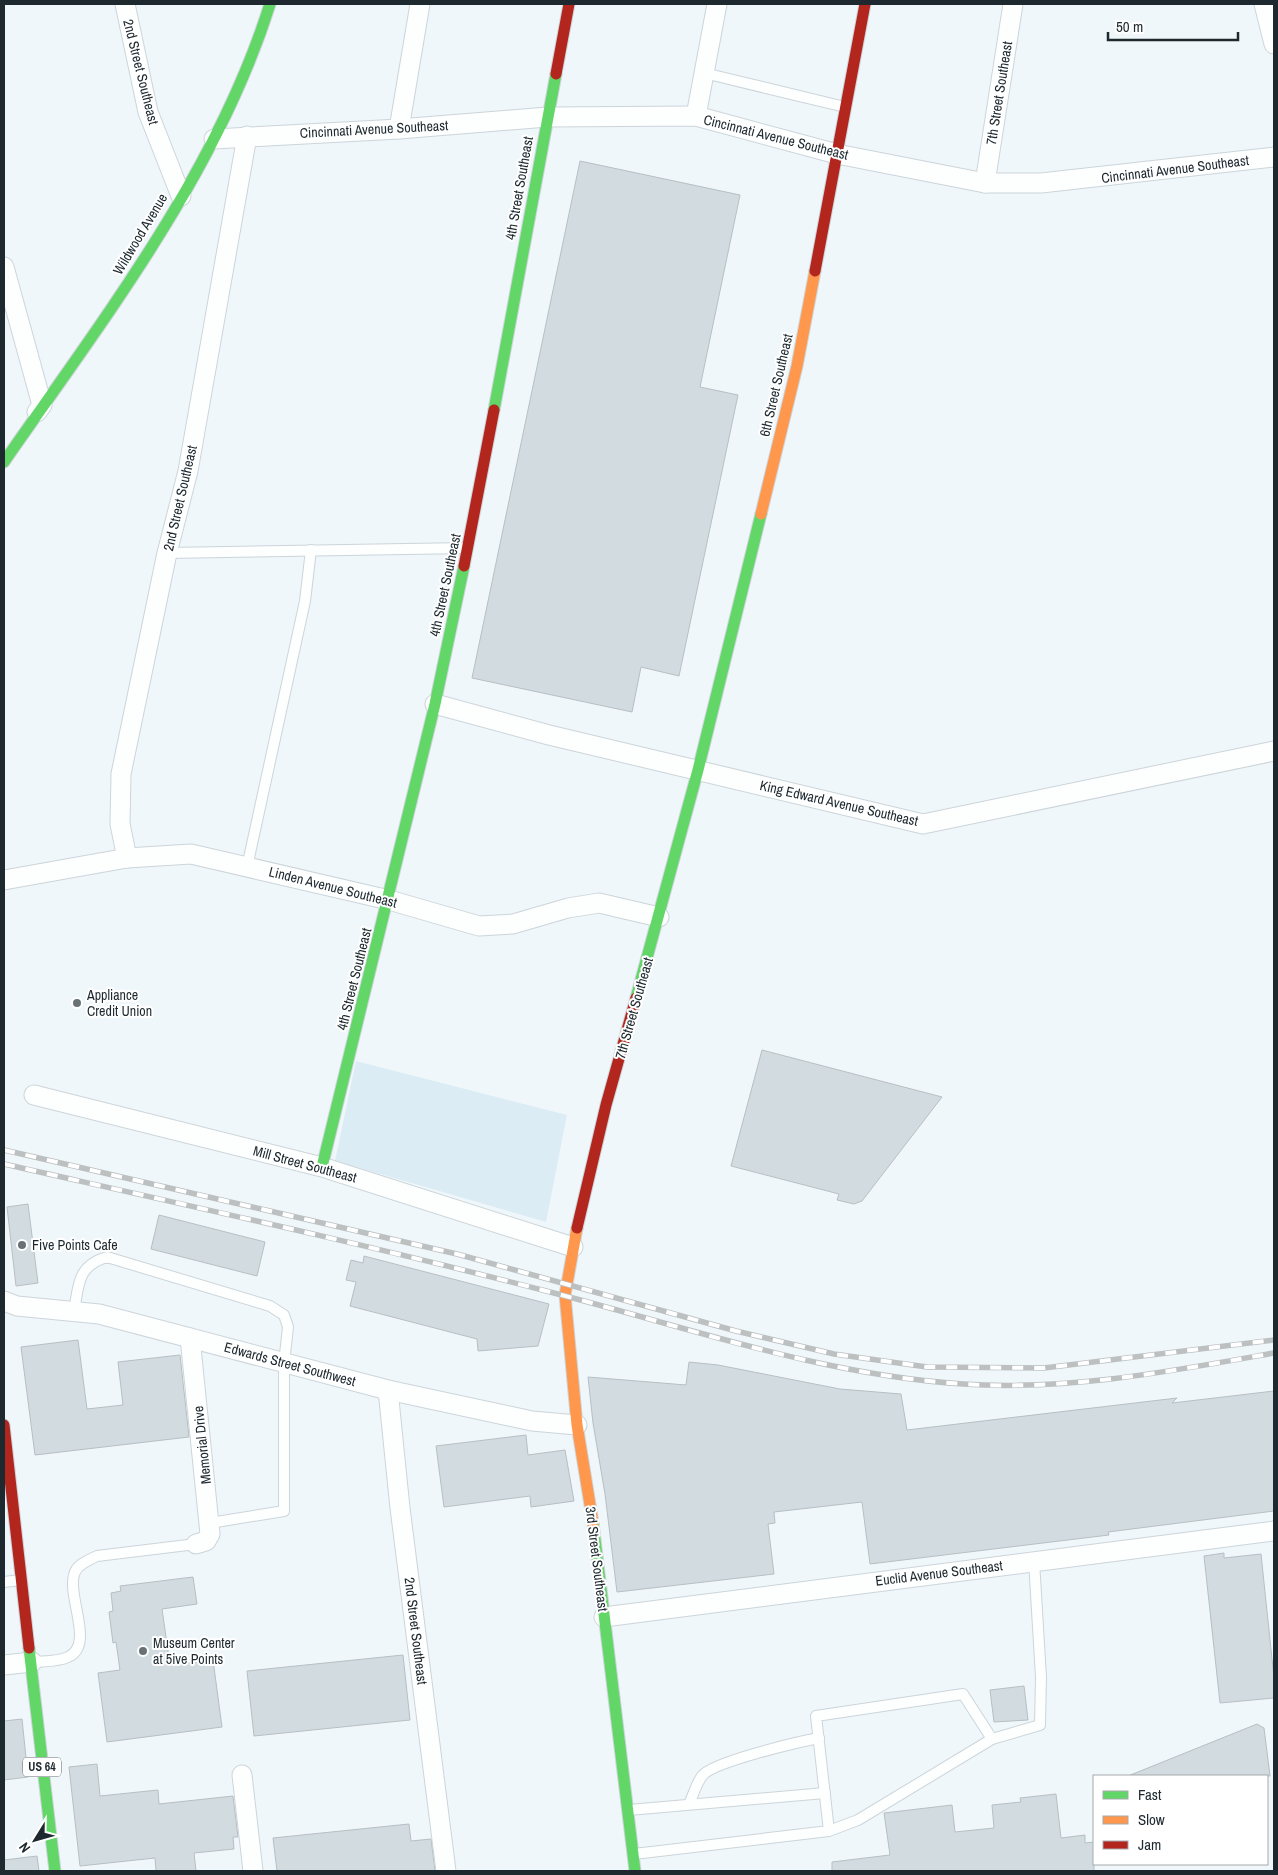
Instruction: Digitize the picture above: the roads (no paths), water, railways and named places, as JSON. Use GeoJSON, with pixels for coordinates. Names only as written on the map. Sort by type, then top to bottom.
{"type":"FeatureCollection","features":[{"type":"Feature","properties":{"kind":"street","name":"2nd Street Southeast"},"geometry":{"type":"LineString","coordinates":[[125,4],[148,112],[181,196]]}},
{"type":"Feature","properties":{"kind":"street","name":"Wildwood Avenue"},"geometry":{"type":"LineString","coordinates":[[4,462],[144,259],[181,196],[214,139],[258,42],[270,4]]}},
{"type":"Feature","properties":{"kind":"street"},"geometry":{"type":"LineString","coordinates":[[399,130],[420,4]]}},
{"type":"Feature","properties":{"kind":"street","name":"4th Street Southeast"},"geometry":{"type":"LineString","coordinates":[[322,1167],[389,900],[435,704],[468,548],[569,4]]}},
{"type":"Feature","properties":{"kind":"street"},"geometry":{"type":"LineString","coordinates":[[696,116],[717,4]]}},
{"type":"Feature","properties":{"kind":"street","name":"6th Street Southeast"},"geometry":{"type":"LineString","coordinates":[[698,770],[797,366],[865,4]]}},
{"type":"Feature","properties":{"kind":"street","name":"7th Street Southeast"},"geometry":{"type":"LineString","coordinates":[[985,183],[1013,4]]}},
{"type":"Feature","properties":{"kind":"street"},"geometry":{"type":"LineString","coordinates":[[1264,4],[1274,44]]}},
{"type":"Feature","properties":{"kind":"street","name":"Cincinnati Avenue Southeast"},"geometry":{"type":"LineString","coordinates":[[214,139],[399,130],[547,117],[696,116],[838,154],[985,183],[1041,183],[1274,157]]}},
{"type":"Feature","properties":{"kind":"street","name":"2nd Street Southeast"},"geometry":{"type":"LineString","coordinates":[[127,858],[120,824],[121,774],[167,553],[188,471],[247,136]]}},
{"type":"Feature","properties":{"kind":"street"},"geometry":{"type":"LineString","coordinates":[[4,267],[42,405],[28,425]]}},
{"type":"Feature","properties":{"kind":"street","name":"King Edward Avenue Southeast"},"geometry":{"type":"LineString","coordinates":[[435,704],[549,735],[923,824],[1274,752]]}},
{"type":"Feature","properties":{"kind":"street","name":"7th Street Southeast"},"geometry":{"type":"LineString","coordinates":[[573,1247],[606,1105],[698,770]]}},
{"type":"Feature","properties":{"kind":"street","name":"Linden Avenue Southeast"},"geometry":{"type":"LineString","coordinates":[[4,880],[127,858],[191,854],[389,900],[479,926],[513,924],[568,908],[599,903],[659,917]]}},
{"type":"Feature","properties":{"kind":"street","name":"Mill Street Southeast"},"geometry":{"type":"LineString","coordinates":[[34,1095],[322,1167],[573,1247]]}},
{"type":"Feature","properties":{"kind":"street","name":"3rd Street Southeast"},"geometry":{"type":"LineString","coordinates":[[573,1247],[565,1295],[577,1425],[592,1517],[636,1871]]}},
{"type":"Feature","properties":{"kind":"street","name":"Edwards Street Southwest"},"geometry":{"type":"LineString","coordinates":[[4,1301],[17,1306],[99,1314],[388,1390],[532,1422],[577,1425]]}},
{"type":"Feature","properties":{"kind":"street","name":"Memorial Drive"},"geometry":{"type":"LineString","coordinates":[[190,1338],[210,1523]]}},
{"type":"Feature","properties":{"kind":"street","name":"2nd Street Southeast"},"geometry":{"type":"LineString","coordinates":[[388,1390],[401,1517],[446,1871]]}},
{"type":"Feature","properties":{"kind":"street","name":"US 64"},"geometry":{"type":"LineString","coordinates":[[4,1425],[55,1871]]}},
{"type":"Feature","properties":{"kind":"street"},"geometry":{"type":"LineString","coordinates":[[196,1544],[206,1541],[210,1534],[210,1523]]}},
{"type":"Feature","properties":{"kind":"street","name":"Euclid Avenue Southeast"},"geometry":{"type":"LineString","coordinates":[[604,1617],[1274,1531]]}},
{"type":"Feature","properties":{"kind":"street"},"geometry":{"type":"LineString","coordinates":[[4,1665],[32,1662]]}},
{"type":"Feature","properties":{"kind":"street"},"geometry":{"type":"LineString","coordinates":[[242,1775],[253,1871]]}},
{"type":"Feature","properties":{"kind":"lane"},"geometry":{"type":"LineString","coordinates":[[704,73],[846,107]]}},
{"type":"Feature","properties":{"kind":"lane"},"geometry":{"type":"LineString","coordinates":[[167,553],[468,548]]}},
{"type":"Feature","properties":{"kind":"lane"},"geometry":{"type":"LineString","coordinates":[[247,867],[305,601],[311,550]]}},
{"type":"Feature","properties":{"kind":"lane"},"geometry":{"type":"LineString","coordinates":[[74,1311],[82,1272],[98,1260],[107,1257],[270,1306],[284,1315],[288,1328],[284,1363],[284,1511],[210,1523]]}},
{"type":"Feature","properties":{"kind":"lane"},"geometry":{"type":"LineString","coordinates":[[4,1544],[18,1543]]}},
{"type":"Feature","properties":{"kind":"lane"},"geometry":{"type":"LineString","coordinates":[[32,1662],[69,1657],[75,1652],[81,1642],[73,1588],[75,1572],[85,1562],[97,1556],[196,1544]]}},
{"type":"Feature","properties":{"kind":"lane"},"geometry":{"type":"LineString","coordinates":[[633,1854],[829,1831],[858,1820],[992,1740],[1040,1725],[1041,1677],[1034,1561]]}},
{"type":"Feature","properties":{"kind":"lane"},"geometry":{"type":"LineString","coordinates":[[4,1582],[22,1580]]}},
{"type":"Feature","properties":{"kind":"lane"},"geometry":{"type":"LineString","coordinates":[[829,1831],[816,1716],[963,1694],[992,1740]]}},
{"type":"Feature","properties":{"kind":"lane"},"geometry":{"type":"LineString","coordinates":[[689,1804],[702,1775],[720,1766],[778,1746],[819,1738]]}},
{"type":"Feature","properties":{"kind":"lane"},"geometry":{"type":"LineString","coordinates":[[628,1810],[825,1793]]}},
{"type":"Feature","properties":{"kind":"railway"},"geometry":{"type":"LineString","coordinates":[[4,1150],[457,1254],[736,1331],[834,1354],[927,1367],[1044,1368],[1274,1340]]}},
{"type":"Feature","properties":{"kind":"railway"},"geometry":{"type":"LineString","coordinates":[[4,1164],[414,1258],[550,1292],[755,1348],[858,1371],[910,1379],[963,1384],[1042,1385],[1158,1373],[1274,1353]]}},
{"type":"Feature","properties":{"kind":"place","name":"Appliance Credit Union"},"geometry":{"type":"Point","coordinates":[77,1003]}},
{"type":"Feature","properties":{"kind":"place","name":"Five Points Cafe"},"geometry":{"type":"Point","coordinates":[22,1245]}},
{"type":"Feature","properties":{"kind":"place","name":"Museum Center at 5ive Points"},"geometry":{"type":"Point","coordinates":[143,1651]}}]}
